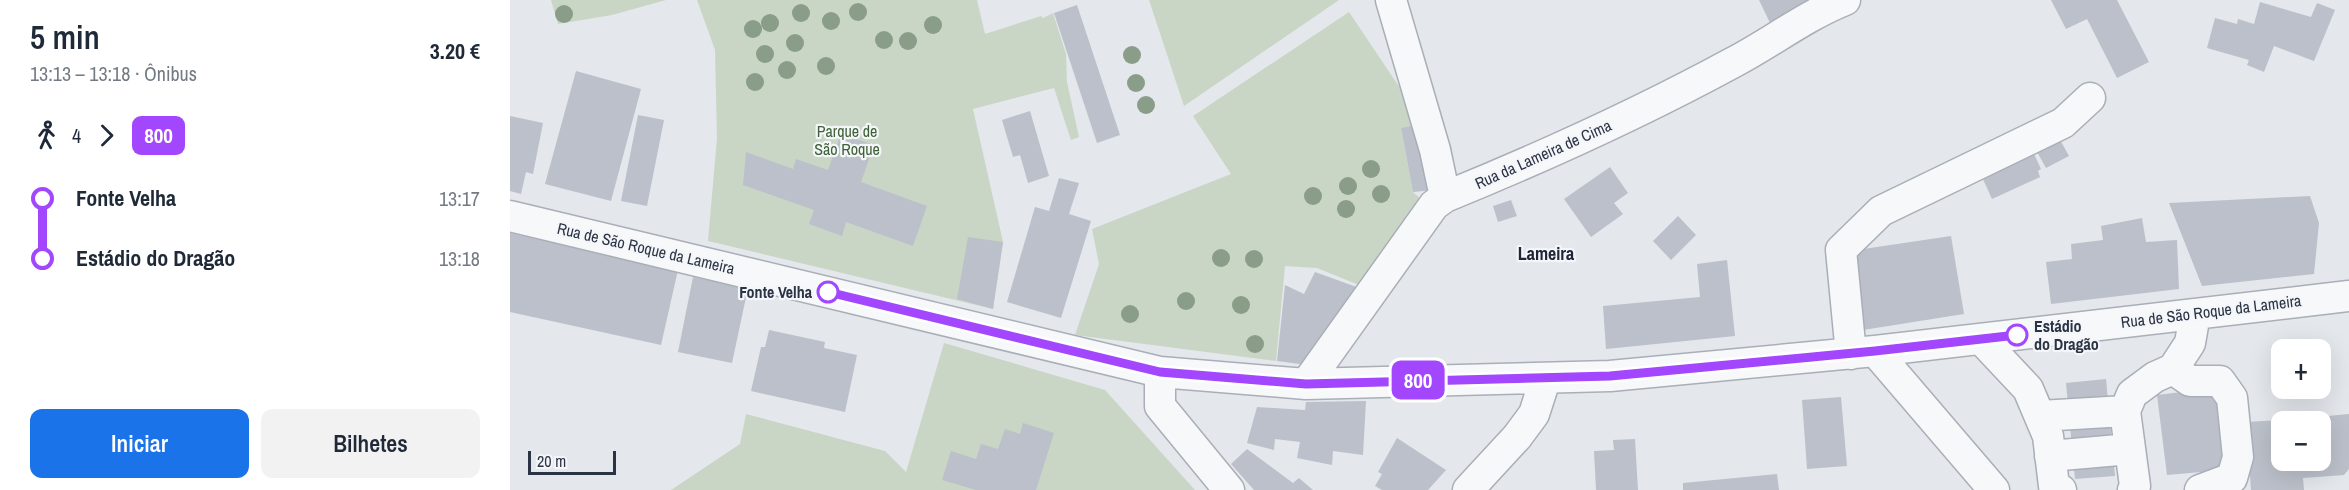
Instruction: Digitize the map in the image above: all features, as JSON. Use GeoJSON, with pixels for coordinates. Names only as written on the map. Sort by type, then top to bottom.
{"type":"FeatureCollection","features":[{"type":"Feature","properties":{"kind":"street"},"geometry":{"type":"LineString","coordinates":[[1391,0],[1435,150],[1445,197]]}},
{"type":"Feature","properties":{"kind":"street","name":"Rua da Lameira de Cima"},"geometry":{"type":"LineString","coordinates":[[1306,384],[1434,205],[1445,197],[1555,152],[1736,62],[1818,12],[1845,0]]}},
{"type":"Feature","properties":{"kind":"street"},"geometry":{"type":"LineString","coordinates":[[1994,490],[1863,353],[1841,250],[1881,211],[2063,123],[2090,98]]}},
{"type":"Feature","properties":{"kind":"street","name":"Rua de São Roque da Lameira"},"geometry":{"type":"LineString","coordinates":[[510,216],[1160,372],[1306,384],[1482,378],[1545,380],[1863,353],[2349,296]]}},
{"type":"Feature","properties":{"kind":"street"},"geometry":{"type":"LineString","coordinates":[[2133,490],[2135,486],[2125,411],[2132,394],[2155,377],[2173,369],[2190,343],[2194,314]]}},
{"type":"Feature","properties":{"kind":"street"},"geometry":{"type":"LineString","coordinates":[[1981,339],[2004,367],[2028,389],[2048,436],[2054,489]]}},
{"type":"Feature","properties":{"kind":"street"},"geometry":{"type":"LineString","coordinates":[[2173,369],[2190,381],[2220,381],[2232,398],[2238,457],[2232,478],[2200,490]]}},
{"type":"Feature","properties":{"kind":"street"},"geometry":{"type":"LineString","coordinates":[[1160,372],[1160,406],[1229,490]]}},
{"type":"Feature","properties":{"kind":"street"},"geometry":{"type":"LineString","coordinates":[[1468,490],[1517,437],[1534,414],[1545,380]]}},
{"type":"Feature","properties":{"kind":"street"},"geometry":{"type":"LineString","coordinates":[[2040,416],[2125,411]]}},
{"type":"Feature","properties":{"kind":"street"},"geometry":{"type":"LineString","coordinates":[[2050,456],[2130,449]]}},
{"type":"Feature","properties":{"kind":"green space"},"geometry":{"type":"Polygon","coordinates":[[[551,0],[666,0],[612,15],[558,24],[551,0]]]}},
{"type":"Feature","properties":{"kind":"green space","name":"Parque de São Roque"},"geometry":{"type":"Polygon","coordinates":[[[697,0],[977,0],[985,34],[1041,16],[1043,18],[1053,13],[1066,54],[1067,82],[1079,137],[1071,140],[1054,88],[973,109],[1003,242],[993,309],[708,241],[717,138],[715,50],[697,0]]]}},
{"type":"Feature","properties":{"kind":"green space"},"geometry":{"type":"Polygon","coordinates":[[[1149,0],[1339,0],[1184,106],[1149,0]]]}},
{"type":"Feature","properties":{"kind":"green space"},"geometry":{"type":"Polygon","coordinates":[[[1349,12],[1402,91],[1420,124],[1401,128],[1413,192],[1426,204],[1364,287],[1317,268],[1285,266],[1276,361],[1075,335],[1099,264],[1092,229],[1231,174],[1193,116],[1349,12]]]}},
{"type":"Feature","properties":{"kind":"green space"},"geometry":{"type":"Polygon","coordinates":[[[944,343],[1105,390],[1195,490],[671,490],[740,444],[746,414],[885,451],[906,472],[944,343]]]}},
{"type":"Feature","properties":{"kind":"building"},"geometry":{"type":"Polygon","coordinates":[[[1759,0],[1809,0],[1770,23],[1759,0]]]}},
{"type":"Feature","properties":{"kind":"building"},"geometry":{"type":"Polygon","coordinates":[[[2051,0],[2117,0],[2149,62],[2117,78],[2087,19],[2066,29],[2051,0]]]}},
{"type":"Feature","properties":{"kind":"building"},"geometry":{"type":"Polygon","coordinates":[[[2260,2],[2311,17],[2317,3],[2335,10],[2314,61],[2274,46],[2264,72],[2247,65],[2249,60],[2207,48],[2215,18],[2237,24],[2238,19],[2254,24],[2260,2]]]}},
{"type":"Feature","properties":{"kind":"building"},"geometry":{"type":"Polygon","coordinates":[[[1077,5],[1120,135],[1097,143],[1054,13],[1077,5]]]}},
{"type":"Feature","properties":{"kind":"building"},"geometry":{"type":"Polygon","coordinates":[[[576,71],[641,89],[611,201],[545,184],[576,71]]]}},
{"type":"Feature","properties":{"kind":"building"},"geometry":{"type":"Polygon","coordinates":[[[1030,111],[1049,176],[1028,183],[1020,155],[1013,157],[1002,120],[1030,111]]]}},
{"type":"Feature","properties":{"kind":"building"},"geometry":{"type":"Polygon","coordinates":[[[638,115],[664,120],[647,206],[621,201],[638,115]]]}},
{"type":"Feature","properties":{"kind":"building"},"geometry":{"type":"Polygon","coordinates":[[[510,116],[543,123],[533,174],[526,172],[521,194],[510,191],[510,116]]]}},
{"type":"Feature","properties":{"kind":"building"},"geometry":{"type":"Polygon","coordinates":[[[1420,124],[1433,190],[1413,192],[1401,128],[1420,124]]]}},
{"type":"Feature","properties":{"kind":"building"},"geometry":{"type":"Polygon","coordinates":[[[2054,129],[2069,156],[2046,168],[2031,141],[2054,129]]]}},
{"type":"Feature","properties":{"kind":"building"},"geometry":{"type":"Polygon","coordinates":[[[841,134],[874,145],[861,182],[927,206],[913,246],[846,222],[842,236],[809,224],[814,210],[743,185],[746,152],[793,169],[796,159],[828,170],[841,134]]]}},
{"type":"Feature","properties":{"kind":"building"},"geometry":{"type":"Polygon","coordinates":[[[2029,143],[2041,169],[2038,171],[2040,177],[1992,199],[1977,166],[2029,143]]]}},
{"type":"Feature","properties":{"kind":"building"},"geometry":{"type":"Polygon","coordinates":[[[1610,167],[1628,193],[1614,203],[1623,214],[1591,237],[1564,199],[1610,167]]]}},
{"type":"Feature","properties":{"kind":"building"},"geometry":{"type":"Polygon","coordinates":[[[1059,178],[1079,183],[1069,214],[1091,221],[1061,318],[1007,302],[1035,207],[1049,211],[1059,178]]]}},
{"type":"Feature","properties":{"kind":"building"},"geometry":{"type":"Polygon","coordinates":[[[2310,196],[2319,223],[2314,274],[2202,286],[2169,203],[2310,196]]]}},
{"type":"Feature","properties":{"kind":"building"},"geometry":{"type":"Polygon","coordinates":[[[1511,200],[1517,216],[1498,222],[1493,206],[1511,200]]]}},
{"type":"Feature","properties":{"kind":"building"},"geometry":{"type":"Polygon","coordinates":[[[1678,216],[1696,235],[1671,260],[1653,241],[1678,216]]]}},
{"type":"Feature","properties":{"kind":"building"},"geometry":{"type":"Polygon","coordinates":[[[2142,218],[2146,242],[2177,240],[2179,289],[2051,304],[2046,262],[2072,259],[2071,244],[2103,240],[2101,226],[2142,218]]]}},
{"type":"Feature","properties":{"kind":"building"},"geometry":{"type":"Polygon","coordinates":[[[510,233],[678,270],[661,345],[510,312],[510,233]]]}},
{"type":"Feature","properties":{"kind":"building"},"geometry":{"type":"Polygon","coordinates":[[[1951,236],[1964,314],[1863,330],[1850,251],[1951,236]]]}},
{"type":"Feature","properties":{"kind":"building"},"geometry":{"type":"Polygon","coordinates":[[[968,237],[1003,242],[993,309],[957,299],[968,237]]]}},
{"type":"Feature","properties":{"kind":"building"},"geometry":{"type":"Polygon","coordinates":[[[1727,260],[1735,336],[1606,349],[1603,306],[1700,297],[1697,264],[1727,260]]]}},
{"type":"Feature","properties":{"kind":"building"},"geometry":{"type":"Polygon","coordinates":[[[1315,272],[1362,289],[1307,365],[1277,361],[1285,285],[1304,294],[1315,272]]]}},
{"type":"Feature","properties":{"kind":"building"},"geometry":{"type":"Polygon","coordinates":[[[693,277],[748,288],[732,363],[678,352],[693,277]]]}},
{"type":"Feature","properties":{"kind":"building"},"geometry":{"type":"Polygon","coordinates":[[[769,330],[825,342],[824,348],[857,355],[845,412],[751,391],[761,347],[765,347],[769,330]]]}},
{"type":"Feature","properties":{"kind":"building"},"geometry":{"type":"Polygon","coordinates":[[[2106,379],[2115,476],[2075,479],[2066,383],[2106,379]]]}},
{"type":"Feature","properties":{"kind":"building"},"geometry":{"type":"Polygon","coordinates":[[[2215,388],[2224,470],[2167,475],[2157,395],[2215,388]]]}},
{"type":"Feature","properties":{"kind":"building"},"geometry":{"type":"Polygon","coordinates":[[[1841,397],[1847,466],[1807,469],[1802,400],[1841,397]]]}},
{"type":"Feature","properties":{"kind":"building"},"geometry":{"type":"Polygon","coordinates":[[[1366,401],[1363,455],[1333,451],[1332,465],[1297,458],[1300,442],[1275,439],[1274,450],[1247,443],[1257,407],[1305,410],[1306,402],[1366,401]]]}},
{"type":"Feature","properties":{"kind":"building"},"geometry":{"type":"Polygon","coordinates":[[[2349,414],[2349,469],[2344,475],[2303,478],[2304,490],[2251,490],[2246,422],[2271,421],[2271,471],[2331,471],[2331,416],[2349,414]]]}},
{"type":"Feature","properties":{"kind":"building"},"geometry":{"type":"Polygon","coordinates":[[[1023,423],[1054,433],[1036,490],[976,490],[942,480],[951,451],[976,459],[981,444],[998,449],[1005,429],[1020,434],[1023,423]]]}},
{"type":"Feature","properties":{"kind":"building"},"geometry":{"type":"Polygon","coordinates":[[[1397,438],[1446,470],[1428,490],[1382,490],[1375,486],[1382,474],[1378,472],[1397,438]]]}},
{"type":"Feature","properties":{"kind":"building"},"geometry":{"type":"Polygon","coordinates":[[[1635,439],[1638,490],[1596,490],[1594,451],[1614,450],[1613,440],[1635,439]]]}},
{"type":"Feature","properties":{"kind":"building"},"geometry":{"type":"Polygon","coordinates":[[[1247,449],[1293,483],[1299,478],[1313,490],[1254,490],[1231,464],[1247,449]]]}},
{"type":"Feature","properties":{"kind":"building"},"geometry":{"type":"Polygon","coordinates":[[[1777,474],[1779,490],[1683,490],[1683,483],[1777,474]]]}},
{"type":"Feature","properties":{"kind":"bus line","name":"800"},"geometry":{"type":"LineString","coordinates":[[828,292],[1160,372],[1306,384],[1482,378],[1545,380],[1610,376],[2017,335]]}},
{"type":"Feature","properties":{"kind":"place","name":"Fonte Velha"},"geometry":{"type":"Point","coordinates":[828,292]}},
{"type":"Feature","properties":{"kind":"place","name":"Estádio do Dragão"},"geometry":{"type":"Point","coordinates":[2017,335]}},
{"type":"Feature","properties":{"kind":"district","name":"Lameira"},"geometry":{"type":"Point","coordinates":[1546,254]}}]}
